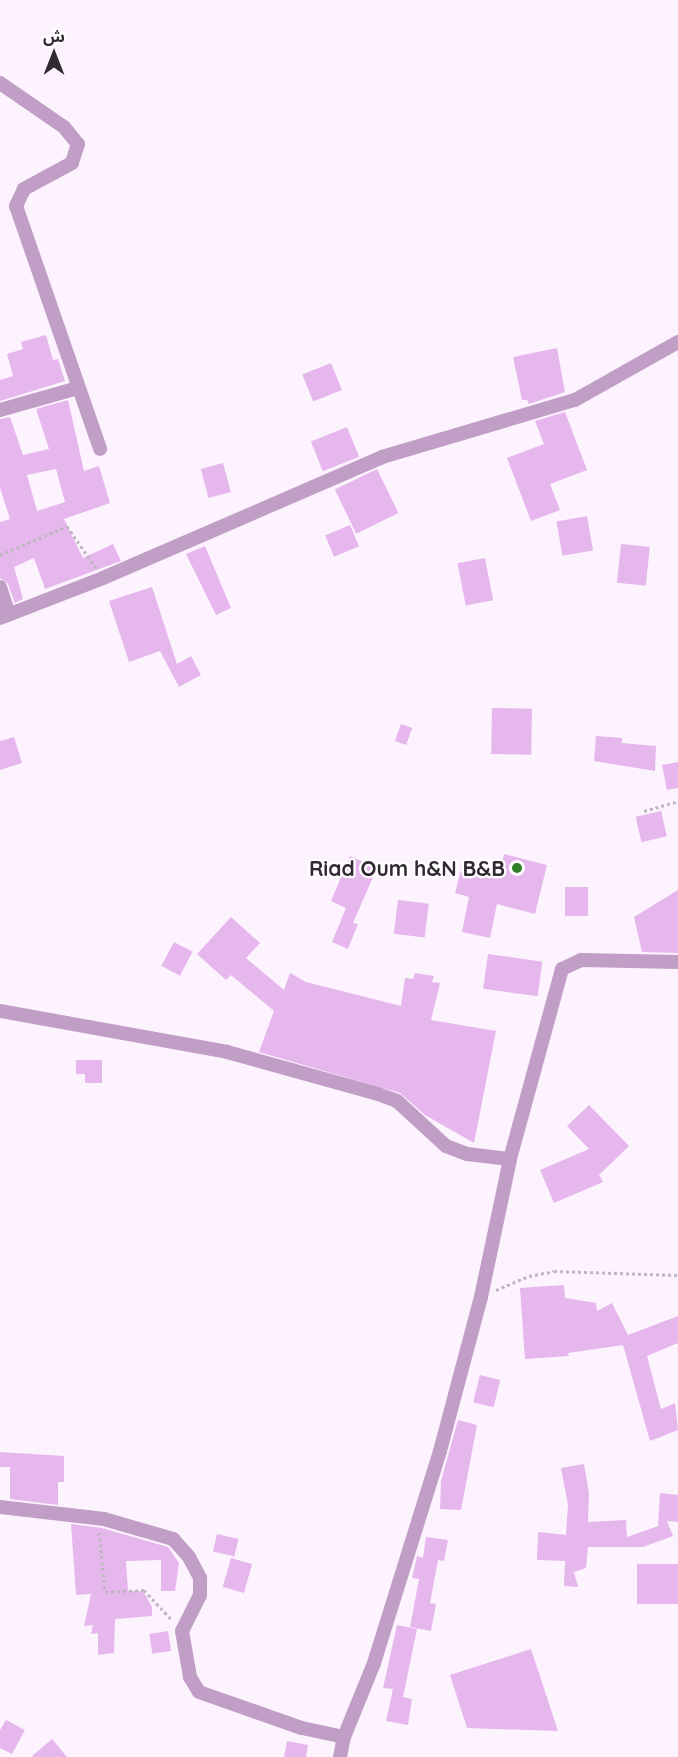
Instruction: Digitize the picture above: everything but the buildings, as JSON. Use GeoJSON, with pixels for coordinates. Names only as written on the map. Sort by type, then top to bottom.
{"type":"FeatureCollection","features":[{"type":"Feature","properties":{"kind":"street"},"geometry":{"type":"LineString","coordinates":[[0,83],[64,127],[78,144],[72,163],[24,189],[16,206],[100,449]]}},
{"type":"Feature","properties":{"kind":"street"},"geometry":{"type":"LineString","coordinates":[[0,587],[5,616],[102,578],[382,457],[575,400],[678,342]]}},
{"type":"Feature","properties":{"kind":"street"},"geometry":{"type":"LineString","coordinates":[[0,410],[78,388]]}},
{"type":"Feature","properties":{"kind":"street"},"geometry":{"type":"LineString","coordinates":[[340,1757],[344,1737],[374,1663],[404,1571],[481,1297],[510,1159],[562,969],[581,960],[678,962]]}},
{"type":"Feature","properties":{"kind":"street"},"geometry":{"type":"LineString","coordinates":[[0,1011],[226,1052],[378,1094],[397,1101],[446,1146],[467,1154],[510,1159]]}},
{"type":"Feature","properties":{"kind":"street"},"geometry":{"type":"LineString","coordinates":[[0,1507],[98,1518],[160,1532],[172,1539],[189,1557],[201,1586],[182,1631],[190,1677],[199,1692],[302,1728],[344,1737]]}},
{"type":"Feature","properties":{"kind":"path"},"geometry":{"type":"LineString","coordinates":[[0,555],[68,526],[102,578]]}},
{"type":"Feature","properties":{"kind":"path"},"geometry":{"type":"LineString","coordinates":[[645,812],[678,801]]}},
{"type":"Feature","properties":{"kind":"path"},"geometry":{"type":"LineString","coordinates":[[481,1297],[544,1272],[678,1275]]}},
{"type":"Feature","properties":{"kind":"path"},"geometry":{"type":"LineString","coordinates":[[98,1518],[105,1592],[144,1590],[182,1631]]}},
{"type":"Feature","properties":{"kind":"place","name":"Riad Oum h&N B&B"},"geometry":{"type":"Point","coordinates":[517,868]}}]}
